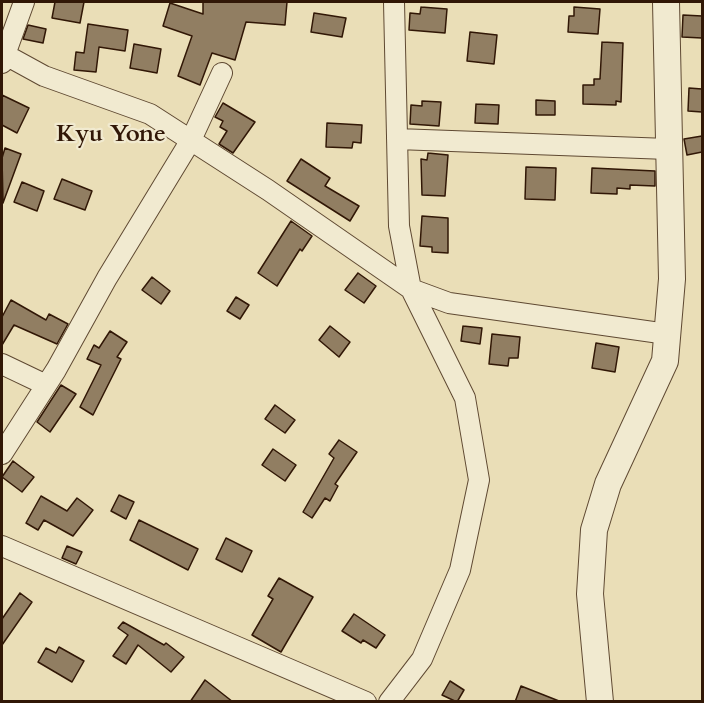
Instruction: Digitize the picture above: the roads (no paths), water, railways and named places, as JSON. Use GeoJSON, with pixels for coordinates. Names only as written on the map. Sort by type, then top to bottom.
{"type":"FeatureCollection","features":[{"type":"Feature","properties":{"kind":"street"},"geometry":{"type":"LineString","coordinates":[[24,2],[3,57],[44,76],[150,114],[268,190],[411,289],[448,303],[667,334]]}},
{"type":"Feature","properties":{"kind":"street"},"geometry":{"type":"LineString","coordinates":[[389,702],[422,659],[460,570],[479,480],[465,398],[411,289],[399,226],[394,2]]}},
{"type":"Feature","properties":{"kind":"street"},"geometry":{"type":"LineString","coordinates":[[600,702],[590,594],[594,530],[608,484],[665,361],[672,279],[666,2]]}},
{"type":"Feature","properties":{"kind":"street"},"geometry":{"type":"LineString","coordinates":[[2,454],[46,385],[191,140],[222,73]]}},
{"type":"Feature","properties":{"kind":"street"},"geometry":{"type":"LineString","coordinates":[[397,139],[668,148]]}},
{"type":"Feature","properties":{"kind":"street"},"geometry":{"type":"LineString","coordinates":[[2,364],[46,385]]}},
{"type":"Feature","properties":{"kind":"street"},"geometry":{"type":"LineString","coordinates":[[2,546],[366,702]]}},
{"type":"Feature","properties":{"kind":"district","name":"Kyu Yone"},"geometry":{"type":"Point","coordinates":[111,135]}}]}
